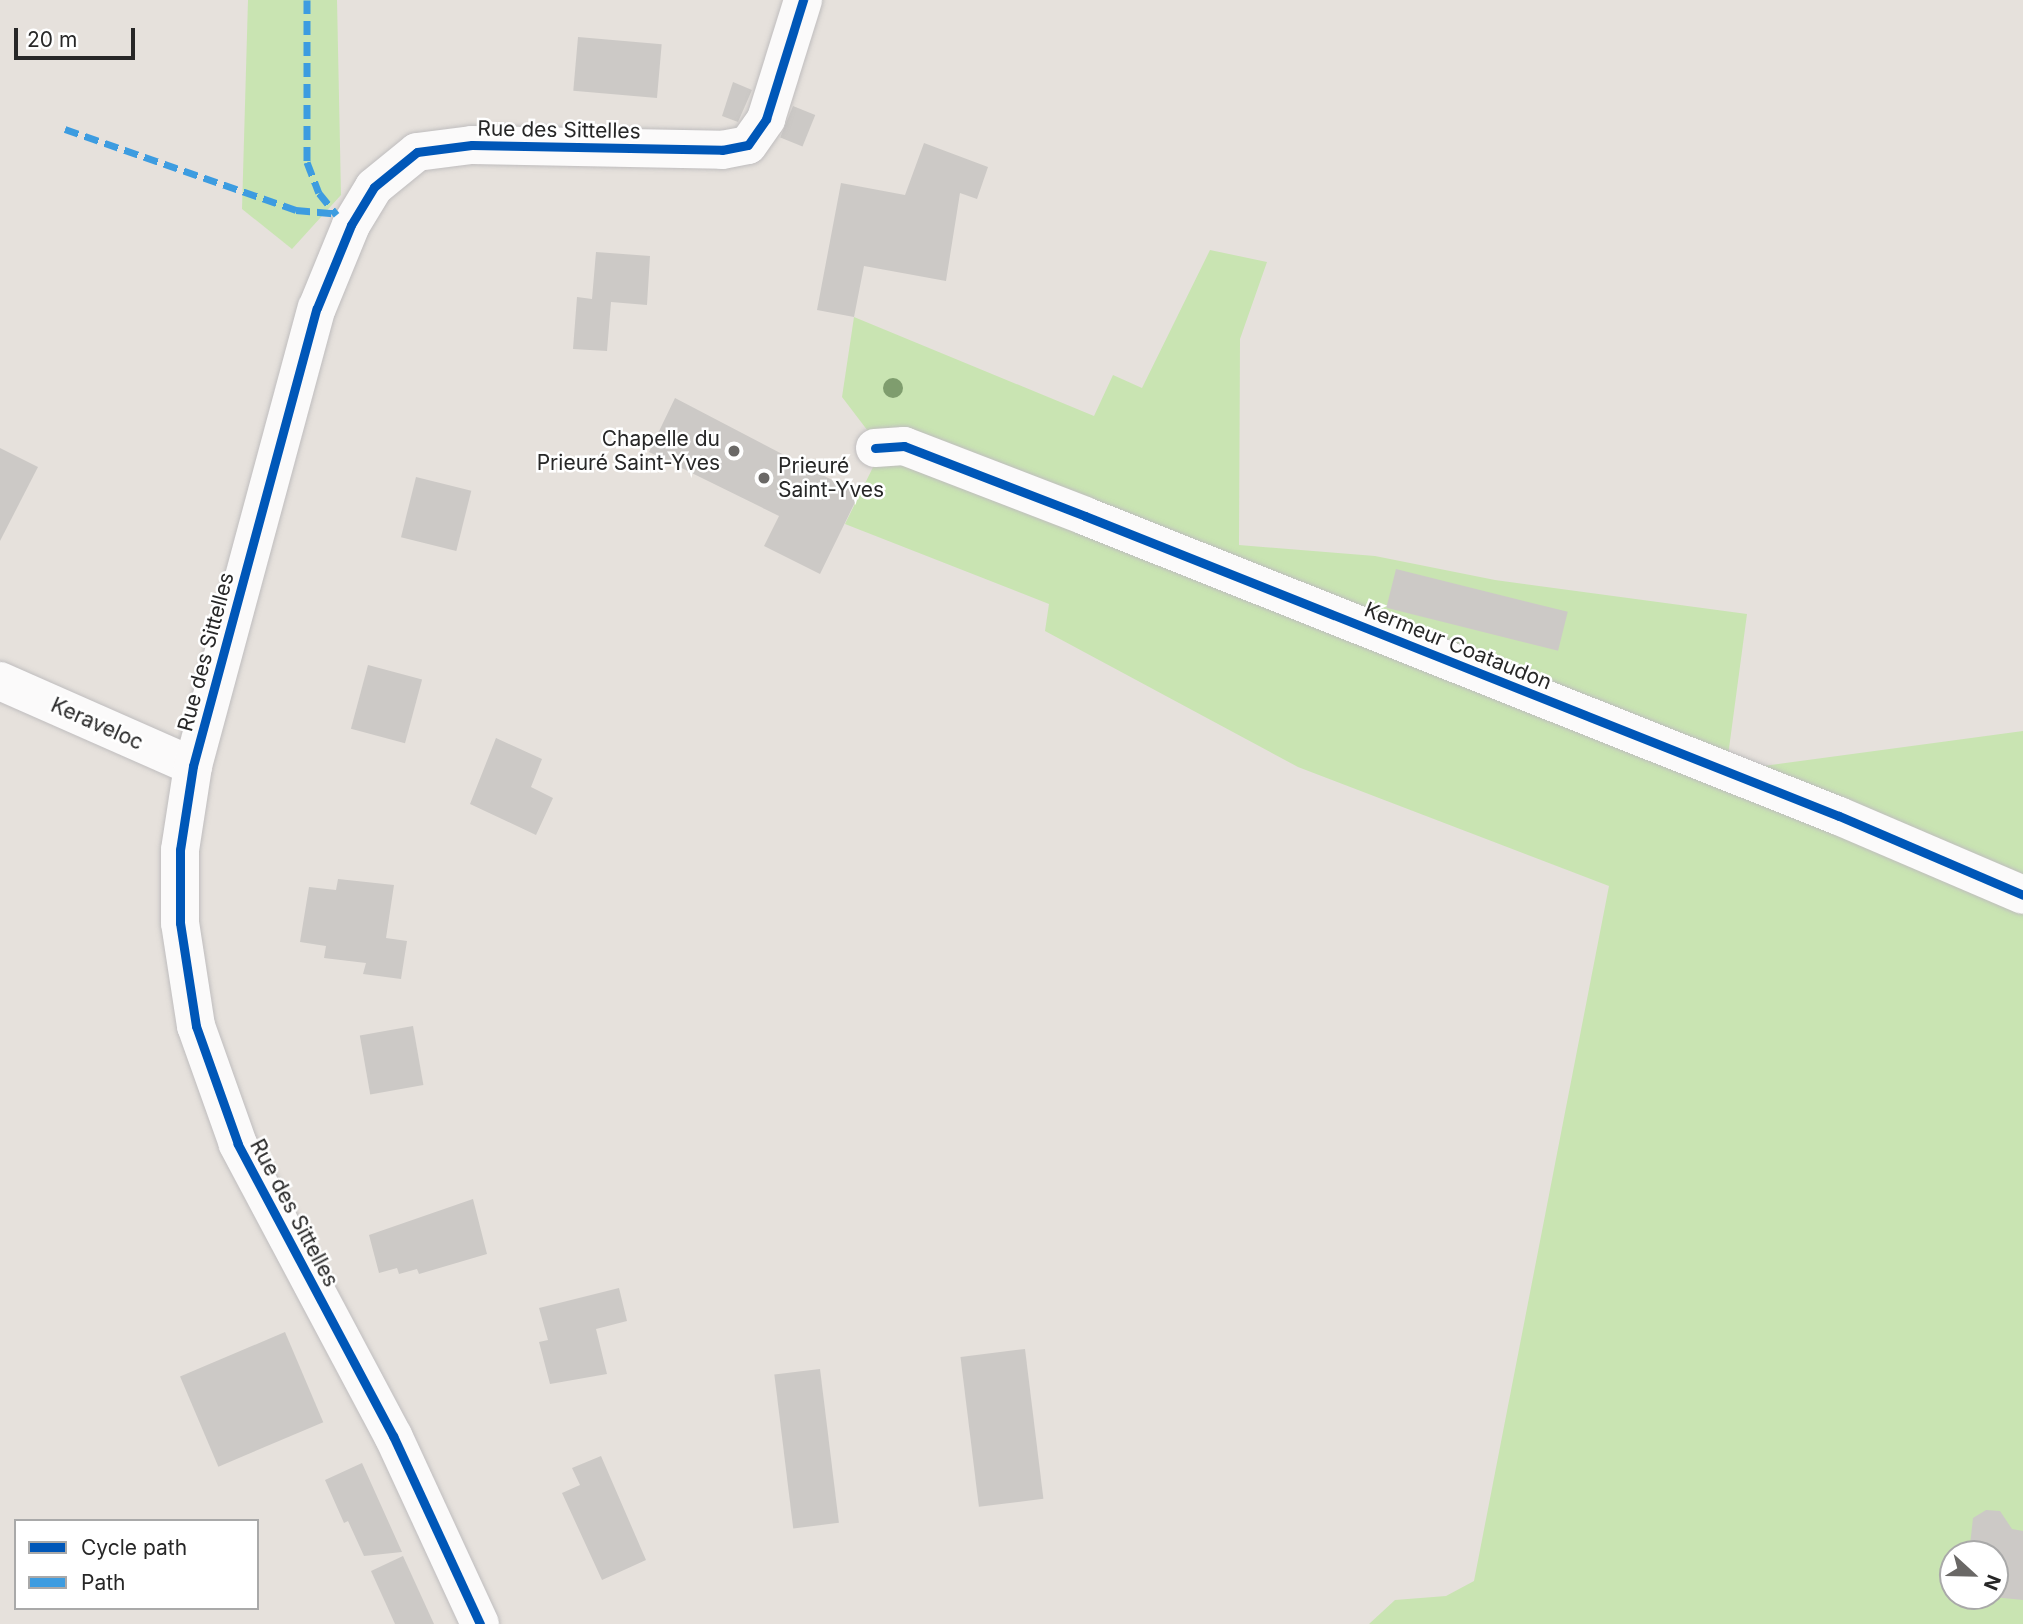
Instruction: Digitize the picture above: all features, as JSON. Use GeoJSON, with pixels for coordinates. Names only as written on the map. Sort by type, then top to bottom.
{"type":"FeatureCollection","features":[{"type":"Feature","properties":{"kind":"street","name":"Rue des Sittelles"},"geometry":{"type":"LineString","coordinates":[[481,1624],[393,1436],[238,1143],[196,1026],[180,911],[180,850],[193,766],[317,308],[351,225],[373,187],[416,152],[472,145],[722,150],[748,145],[766,119],[803,0]]}},
{"type":"Feature","properties":{"kind":"street","name":"Kermeur Coataudon"},"geometry":{"type":"LineString","coordinates":[[875,449],[904,446],[1072,511],[1839,816],[2023,895]]}},
{"type":"Feature","properties":{"kind":"street","name":"Keraveloc"},"geometry":{"type":"LineString","coordinates":[[0,681],[193,766]]}},
{"type":"Feature","properties":{"kind":"green space"},"geometry":{"type":"Polygon","coordinates":[[[248,0],[337,0],[341,195],[292,249],[242,209],[248,0]]]}},
{"type":"Feature","properties":{"kind":"green space"},"geometry":{"type":"Polygon","coordinates":[[[1210,250],[1267,262],[1240,339],[1239,545],[1375,556],[1495,580],[1747,614],[1726,771],[2023,731],[2023,1624],[1369,1624],[1395,1600],[1446,1596],[1474,1581],[1609,886],[1298,767],[1045,631],[1049,604],[845,524],[878,457],[874,439],[842,397],[854,317],[1094,416],[1113,375],[1142,388],[1210,250]]]}},
{"type":"Feature","properties":{"kind":"building"},"geometry":{"type":"Polygon","coordinates":[[[578,37],[662,44],[657,98],[573,91],[578,37]]]}},
{"type":"Feature","properties":{"kind":"building"},"geometry":{"type":"Polygon","coordinates":[[[733,82],[752,90],[738,122],[722,116],[733,82]]]}},
{"type":"Feature","properties":{"kind":"building"},"geometry":{"type":"Polygon","coordinates":[[[793,106],[815,115],[803,147],[780,138],[793,106]]]}},
{"type":"Feature","properties":{"kind":"building"},"geometry":{"type":"Polygon","coordinates":[[[924,143],[988,167],[977,199],[960,193],[946,281],[864,266],[854,317],[817,310],[841,183],[905,195],[924,143]]]}},
{"type":"Feature","properties":{"kind":"building"},"geometry":{"type":"Polygon","coordinates":[[[596,252],[650,256],[647,305],[611,302],[607,351],[573,349],[577,297],[592,299],[596,252]]]}},
{"type":"Feature","properties":{"kind":"building","name":"Prieuré Saint-Yves"},"geometry":{"type":"Polygon","coordinates":[[[675,398],[859,494],[820,574],[764,546],[779,516],[649,452],[675,398]]]}},
{"type":"Feature","properties":{"kind":"building"},"geometry":{"type":"Polygon","coordinates":[[[0,448],[38,467],[0,541],[0,448]]]}},
{"type":"Feature","properties":{"kind":"building"},"geometry":{"type":"Polygon","coordinates":[[[416,477],[471,491],[456,551],[401,537],[416,477]]]}},
{"type":"Feature","properties":{"kind":"building"},"geometry":{"type":"Polygon","coordinates":[[[1396,569],[1568,612],[1558,651],[1386,608],[1396,569]]]}},
{"type":"Feature","properties":{"kind":"building"},"geometry":{"type":"Polygon","coordinates":[[[368,665],[422,679],[405,743],[351,729],[368,665]]]}},
{"type":"Feature","properties":{"kind":"building"},"geometry":{"type":"Polygon","coordinates":[[[496,738],[542,759],[531,787],[553,798],[536,835],[470,804],[496,738]]]}},
{"type":"Feature","properties":{"kind":"building"},"geometry":{"type":"Polygon","coordinates":[[[338,879],[394,885],[386,938],[407,941],[401,979],[363,974],[366,963],[324,958],[326,946],[300,942],[309,887],[336,890],[338,879]]]}},
{"type":"Feature","properties":{"kind":"building"},"geometry":{"type":"Polygon","coordinates":[[[413,1026],[423,1085],[370,1094],[360,1035],[413,1026]]]}},
{"type":"Feature","properties":{"kind":"building"},"geometry":{"type":"Polygon","coordinates":[[[473,1199],[487,1254],[419,1274],[417,1269],[399,1274],[397,1268],[379,1273],[369,1235],[473,1199]]]}},
{"type":"Feature","properties":{"kind":"building"},"geometry":{"type":"Polygon","coordinates":[[[619,1288],[627,1321],[596,1329],[607,1374],[550,1384],[539,1342],[548,1340],[539,1308],[619,1288]]]}},
{"type":"Feature","properties":{"kind":"building"},"geometry":{"type":"Polygon","coordinates":[[[285,1332],[323,1422],[218,1467],[180,1377],[285,1332]]]}},
{"type":"Feature","properties":{"kind":"building"},"geometry":{"type":"Polygon","coordinates":[[[1025,1349],[1043,1499],[979,1507],[960,1357],[1025,1349]]]}},
{"type":"Feature","properties":{"kind":"building"},"geometry":{"type":"Polygon","coordinates":[[[820,1369],[839,1523],[793,1528],[774,1375],[820,1369]]]}},
{"type":"Feature","properties":{"kind":"building"},"geometry":{"type":"Polygon","coordinates":[[[601,1456],[646,1560],[602,1580],[562,1493],[580,1485],[572,1468],[601,1456]]]}},
{"type":"Feature","properties":{"kind":"building"},"geometry":{"type":"Polygon","coordinates":[[[362,1463],[402,1552],[364,1556],[348,1521],[344,1523],[325,1480],[362,1463]]]}},
{"type":"Feature","properties":{"kind":"building"},"geometry":{"type":"Polygon","coordinates":[[[1986,1510],[2000,1511],[2012,1529],[2023,1531],[2023,1600],[2009,1599],[2009,1540],[1971,1540],[1973,1518],[1986,1510]]]}},
{"type":"Feature","properties":{"kind":"building"},"geometry":{"type":"Polygon","coordinates":[[[403,1556],[434,1624],[395,1624],[371,1571],[403,1556]]]}},
{"type":"Feature","properties":{"kind":"marked path"},"geometry":{"type":"LineString","coordinates":[[307,0],[307,162],[319,193],[337,215]]}},
{"type":"Feature","properties":{"kind":"marked path"},"geometry":{"type":"LineString","coordinates":[[65,129],[296,210],[333,213]]}},
{"type":"Feature","properties":{"kind":"cycle path"},"geometry":{"type":"LineString","coordinates":[[480,1624],[393,1436],[238,1144],[196,1026],[180,923],[180,850],[193,766],[317,308],[351,225],[374,187],[417,152],[472,145],[722,150],[748,145],[766,119],[803,0]]}},
{"type":"Feature","properties":{"kind":"cycle path"},"geometry":{"type":"LineString","coordinates":[[875,448],[904,446],[1085,516],[1839,816],[2023,895]]}},
{"type":"Feature","properties":{"kind":"place","name":"Chapelle du Prieuré Saint-Yves"},"geometry":{"type":"Point","coordinates":[734,451]}},
{"type":"Feature","properties":{"kind":"place","name":"Prieuré Saint-Yves"},"geometry":{"type":"Point","coordinates":[764,478]}}]}
